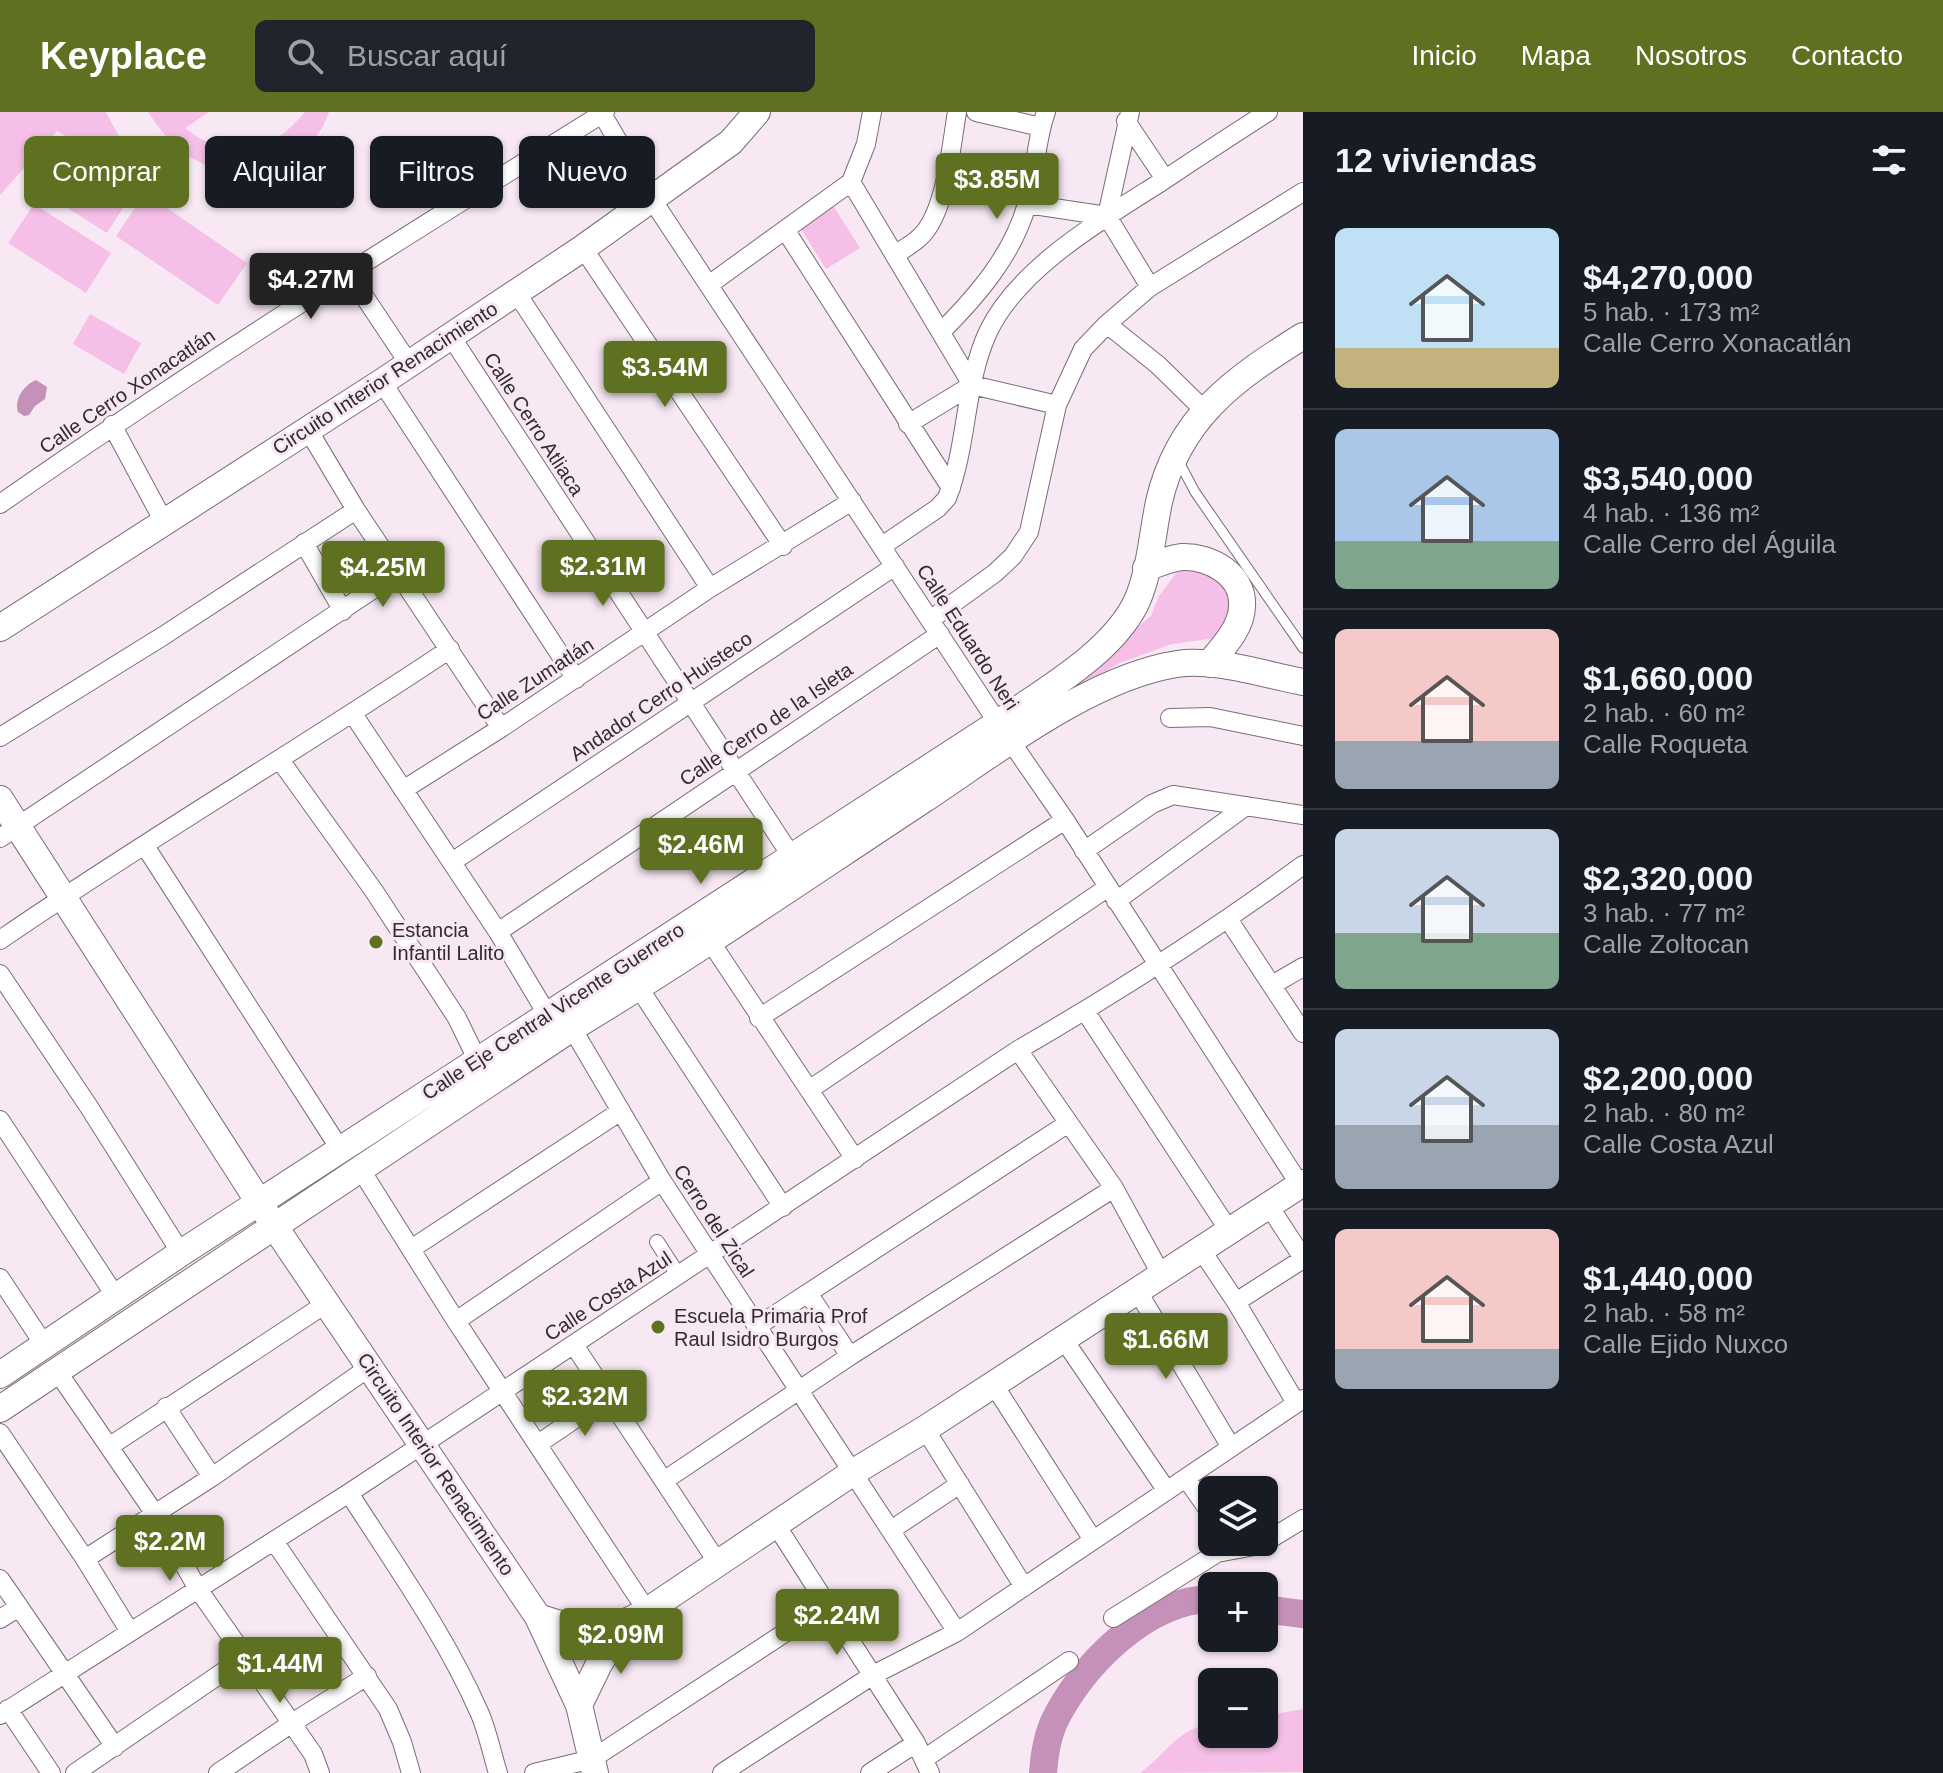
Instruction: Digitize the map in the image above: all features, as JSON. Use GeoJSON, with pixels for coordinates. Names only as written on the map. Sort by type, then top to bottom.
{"type":"FeatureCollection","features":[{"type":"Feature","properties":{"kind":"main road","name":"Circuito Interior Renacimiento"},"geometry":{"type":"LineString","coordinates":[[655,195],[731,142],[757,112]]}},
{"type":"Feature","properties":{"kind":"main road","name":"Circuito Interior Renacimiento"},"geometry":{"type":"LineString","coordinates":[[0,628],[382,382],[583,248],[637,208]]}},
{"type":"Feature","properties":{"kind":"main road","name":"Calle Eje Central Vicente Guerrero"},"geometry":{"type":"LineString","coordinates":[[0,1409],[572,1028],[710,941],[1004,732],[1100,650],[1136,603],[1160,499],[1175,453],[1204,410],[1258,364],[1303,336]]}},
{"type":"Feature","properties":{"kind":"main road"},"geometry":{"type":"LineString","coordinates":[[1146,568],[1178,557],[1197,558],[1223,568],[1231,576],[1240,592],[1243,607],[1234,632],[1209,664]]}},
{"type":"Feature","properties":{"kind":"main road","name":"Calle Eje Central Vicente Guerrero"},"geometry":{"type":"LineString","coordinates":[[0,1375],[477,1059],[792,857],[1004,732],[1142,672],[1180,663],[1209,664],[1303,682]]}},
{"type":"Feature","properties":{"kind":"main road","name":"Circuito Interior Renacimiento"},"geometry":{"type":"LineString","coordinates":[[0,799],[8,832],[63,897],[275,1227],[538,1617],[579,1705],[594,1766]]}},
{"type":"Feature","properties":{"kind":"main road"},"geometry":{"type":"LineString","coordinates":[[538,1617],[573,1629],[596,1630],[623,1625],[852,1473],[1064,1340],[1301,1184]]}},
{"type":"Feature","properties":{"kind":"main road"},"geometry":{"type":"LineString","coordinates":[[579,1705],[623,1625]]}},
{"type":"Feature","properties":{"kind":"street"},"geometry":{"type":"LineString","coordinates":[[710,284],[851,182],[866,144],[872,112]]}},
{"type":"Feature","properties":{"kind":"street"},"geometry":{"type":"LineString","coordinates":[[895,255],[922,236],[932,221],[941,196],[957,112]]}},
{"type":"Feature","properties":{"kind":"street"},"geometry":{"type":"LineString","coordinates":[[941,332],[989,281],[1027,204],[1044,119],[976,112]]}},
{"type":"Feature","properties":{"kind":"street"},"geometry":{"type":"LineString","coordinates":[[882,546],[938,508],[951,488],[972,385],[988,332],[1011,298],[1038,269],[1107,216],[1268,112]]}},
{"type":"Feature","properties":{"kind":"street","name":"Calle Eduardo Neri"},"geometry":{"type":"LineString","coordinates":[[602,113],[615,136]]}},
{"type":"Feature","properties":{"kind":"street","name":"Calle Cerro Xonacatlán"},"geometry":{"type":"LineString","coordinates":[[0,504],[112,425],[602,113]]}},
{"type":"Feature","properties":{"kind":"street"},"geometry":{"type":"LineString","coordinates":[[1128,117],[1165,179]]}},
{"type":"Feature","properties":{"kind":"street"},"geometry":{"type":"LineString","coordinates":[[1128,117],[1107,216],[1150,287]]}},
{"type":"Feature","properties":{"kind":"street"},"geometry":{"type":"LineString","coordinates":[[851,182],[972,385]]}},
{"type":"Feature","properties":{"kind":"street","name":"Calle Cerro de la Isleta"},"geometry":{"type":"LineString","coordinates":[[498,932],[734,772],[935,627],[1013,556],[1029,532],[1057,405],[1083,349],[1150,287],[1303,192]]}},
{"type":"Feature","properties":{"kind":"street","name":"Calle Eduardo Neri"},"geometry":{"type":"LineString","coordinates":[[655,204],[1065,820],[1301,1184]]}},
{"type":"Feature","properties":{"kind":"street"},"geometry":{"type":"LineString","coordinates":[[1027,204],[1107,216]]}},
{"type":"Feature","properties":{"kind":"street"},"geometry":{"type":"LineString","coordinates":[[786,231],[951,488]]}},
{"type":"Feature","properties":{"kind":"street"},"geometry":{"type":"LineString","coordinates":[[583,248],[783,546]]}},
{"type":"Feature","properties":{"kind":"street"},"geometry":{"type":"LineString","coordinates":[[348,272],[408,362]]}},
{"type":"Feature","properties":{"kind":"street"},"geometry":{"type":"LineString","coordinates":[[516,292],[710,588]]}},
{"type":"Feature","properties":{"kind":"street"},"geometry":{"type":"LineString","coordinates":[[1107,324],[1158,365],[1204,410]]}},
{"type":"Feature","properties":{"kind":"street","name":"Calle Cerro Atliaca"},"geometry":{"type":"LineString","coordinates":[[450,335],[792,857]]}},
{"type":"Feature","properties":{"kind":"street"},"geometry":{"type":"LineString","coordinates":[[382,382],[576,679]]}},
{"type":"Feature","properties":{"kind":"street"},"geometry":{"type":"LineString","coordinates":[[908,424],[972,385],[1057,405]]}},
{"type":"Feature","properties":{"kind":"street"},"geometry":{"type":"LineString","coordinates":[[112,425],[164,522]]}},
{"type":"Feature","properties":{"kind":"street"},"geometry":{"type":"LineString","coordinates":[[307,428],[356,510],[501,728]]}},
{"type":"Feature","properties":{"kind":"street","name":"Calle Zumatlán"},"geometry":{"type":"LineString","coordinates":[[403,790],[710,588],[852,501]]}},
{"type":"Feature","properties":{"kind":"street"},"geometry":{"type":"LineString","coordinates":[[0,737],[163,636],[356,510]]}},
{"type":"Feature","properties":{"kind":"street"},"geometry":{"type":"LineString","coordinates":[[304,543],[343,611]]}},
{"type":"Feature","properties":{"kind":"street","name":"Andador Cerro Huisteco"},"geometry":{"type":"LineString","coordinates":[[452,862],[895,566]]}},
{"type":"Feature","properties":{"kind":"street"},"geometry":{"type":"LineString","coordinates":[[8,832],[399,572]]}},
{"type":"Feature","properties":{"kind":"street"},"geometry":{"type":"LineString","coordinates":[[0,940],[450,649]]}},
{"type":"Feature","properties":{"kind":"street"},"geometry":{"type":"LineString","coordinates":[[353,714],[498,932],[547,1014]]}},
{"type":"Feature","properties":{"kind":"street"},"geometry":{"type":"LineString","coordinates":[[1170,718],[1210,717],[1303,736]]}},
{"type":"Feature","properties":{"kind":"street"},"geometry":{"type":"LineString","coordinates":[[280,760],[374,891],[457,1018],[477,1059]]}},
{"type":"Feature","properties":{"kind":"street"},"geometry":{"type":"LineString","coordinates":[[1084,851],[1152,804],[1173,795],[1303,815]]}},
{"type":"Feature","properties":{"kind":"street"},"geometry":{"type":"LineString","coordinates":[[809,1090],[1246,806]]}},
{"type":"Feature","properties":{"kind":"street"},"geometry":{"type":"LineString","coordinates":[[759,1018],[1065,820]]}},
{"type":"Feature","properties":{"kind":"street"},"geometry":{"type":"LineString","coordinates":[[145,846],[340,1149]]}},
{"type":"Feature","properties":{"kind":"street","name":"Calle Costa Azul"},"geometry":{"type":"LineString","coordinates":[[4,1712],[349,1493],[1018,1050],[1228,919],[1303,865]]}},
{"type":"Feature","properties":{"kind":"street"},"geometry":{"type":"LineString","coordinates":[[1228,919],[1303,1033]]}},
{"type":"Feature","properties":{"kind":"street"},"geometry":{"type":"LineString","coordinates":[[710,941],[855,1159]]}},
{"type":"Feature","properties":{"kind":"street"},"geometry":{"type":"LineString","coordinates":[[1272,985],[1303,967]]}},
{"type":"Feature","properties":{"kind":"street"},"geometry":{"type":"LineString","coordinates":[[0,974],[181,1253]]}},
{"type":"Feature","properties":{"kind":"street"},"geometry":{"type":"LineString","coordinates":[[639,988],[783,1207]]}},
{"type":"Feature","properties":{"kind":"street"},"geometry":{"type":"LineString","coordinates":[[1085,1011],[1230,1232]]}},
{"type":"Feature","properties":{"kind":"street","name":"Cerro del Zical"},"geometry":{"type":"LineString","coordinates":[[572,1028],[662,1181],[957,1632]]}},
{"type":"Feature","properties":{"kind":"street"},"geometry":{"type":"LineString","coordinates":[[1018,1050],[1114,1188],[1162,1276]]}},
{"type":"Feature","properties":{"kind":"street"},"geometry":{"type":"LineString","coordinates":[[411,1249],[621,1111]]}},
{"type":"Feature","properties":{"kind":"street"},"geometry":{"type":"LineString","coordinates":[[0,1120],[116,1297]]}},
{"type":"Feature","properties":{"kind":"street"},"geometry":{"type":"LineString","coordinates":[[756,1327],[1067,1124]]}},
{"type":"Feature","properties":{"kind":"street"},"geometry":{"type":"LineString","coordinates":[[361,1170],[456,1321],[647,1611]]}},
{"type":"Feature","properties":{"kind":"street"},"geometry":{"type":"LineString","coordinates":[[456,1321],[662,1181]]}},
{"type":"Feature","properties":{"kind":"street"},"geometry":{"type":"LineString","coordinates":[[665,1480],[850,1356],[1114,1188]]}},
{"type":"Feature","properties":{"kind":"street"},"geometry":{"type":"LineString","coordinates":[[1236,1302],[1303,1259],[1269,1206]]}},
{"type":"Feature","properties":{"kind":"street"},"geometry":{"type":"LineString","coordinates":[[657,1242],[679,1276]]}},
{"type":"Feature","properties":{"kind":"street"},"geometry":{"type":"LineString","coordinates":[[722,1773],[873,1675],[957,1632],[1299,1401],[1202,1251]]}},
{"type":"Feature","properties":{"kind":"street"},"geometry":{"type":"LineString","coordinates":[[0,1278],[45,1346]]}},
{"type":"Feature","properties":{"kind":"street"},"geometry":{"type":"LineString","coordinates":[[1138,1292],[1231,1447]]}},
{"type":"Feature","properties":{"kind":"street"},"geometry":{"type":"LineString","coordinates":[[808,1293],[850,1356]]}},
{"type":"Feature","properties":{"kind":"street"},"geometry":{"type":"LineString","coordinates":[[110,1446],[327,1303]]}},
{"type":"Feature","properties":{"kind":"street"},"geometry":{"type":"LineString","coordinates":[[1064,1340],[1167,1491]]}},
{"type":"Feature","properties":{"kind":"street"},"geometry":{"type":"LineString","coordinates":[[574,1345],[718,1563]]}},
{"type":"Feature","properties":{"kind":"street"},"geometry":{"type":"LineString","coordinates":[[85,1559],[212,1477],[371,1366]]}},
{"type":"Feature","properties":{"kind":"street"},"geometry":{"type":"LineString","coordinates":[[57,1371],[155,1514],[198,1589],[313,1754],[320,1773]]}},
{"type":"Feature","properties":{"kind":"street"},"geometry":{"type":"LineString","coordinates":[[994,1385],[1093,1540]]}},
{"type":"Feature","properties":{"kind":"street"},"geometry":{"type":"LineString","coordinates":[[538,1444],[607,1397]]}},
{"type":"Feature","properties":{"kind":"street"},"geometry":{"type":"LineString","coordinates":[[166,1407],[212,1477]]}},
{"type":"Feature","properties":{"kind":"street"},"geometry":{"type":"LineString","coordinates":[[925,1429],[1024,1587]]}},
{"type":"Feature","properties":{"kind":"street"},"geometry":{"type":"LineString","coordinates":[[0,1433],[130,1632]]}},
{"type":"Feature","properties":{"kind":"street"},"geometry":{"type":"LineString","coordinates":[[1186,1478],[1198,1495]]}},
{"type":"Feature","properties":{"kind":"street"},"geometry":{"type":"LineString","coordinates":[[891,1530],[960,1484]]}},
{"type":"Feature","properties":{"kind":"street"},"geometry":{"type":"LineString","coordinates":[[349,1493],[434,1626],[463,1679],[481,1718],[498,1773]]}},
{"type":"Feature","properties":{"kind":"street"},"geometry":{"type":"LineString","coordinates":[[1278,1534],[1303,1519]]}},
{"type":"Feature","properties":{"kind":"street"},"geometry":{"type":"LineString","coordinates":[[776,1525],[829,1604],[923,1758]]}},
{"type":"Feature","properties":{"kind":"street"},"geometry":{"type":"LineString","coordinates":[[274,1541],[388,1709],[411,1773]]}},
{"type":"Feature","properties":{"kind":"street"},"geometry":{"type":"LineString","coordinates":[[1113,1618],[1211,1556]]}},
{"type":"Feature","properties":{"kind":"street"},"geometry":{"type":"LineString","coordinates":[[0,1579],[115,1747]]}},
{"type":"Feature","properties":{"kind":"street"},"geometry":{"type":"LineString","coordinates":[[534,1773],[594,1766],[829,1604]]}},
{"type":"Feature","properties":{"kind":"street"},"geometry":{"type":"LineString","coordinates":[[0,1619],[19,1607]]}},
{"type":"Feature","properties":{"kind":"street"},"geometry":{"type":"LineString","coordinates":[[75,1773],[245,1657]]}},
{"type":"Feature","properties":{"kind":"street"},"geometry":{"type":"LineString","coordinates":[[870,1773],[923,1758],[1069,1661]]}},
{"type":"Feature","properties":{"kind":"street"},"geometry":{"type":"LineString","coordinates":[[218,1773],[367,1676]]}},
{"type":"Feature","properties":{"kind":"street"},"geometry":{"type":"LineString","coordinates":[[4,1712],[51,1773]]}},
{"type":"Feature","properties":{"kind":"lane"},"geometry":{"type":"LineString","coordinates":[[1175,453],[1195,492],[1303,648]]}},
{"type":"Feature","properties":{"kind":"shaded area"},"geometry":{"type":"Polygon","coordinates":[[[0,112],[106,112],[119,136],[66,136],[57,131],[53,136],[24,136],[24,168],[0,195],[0,112]]]}},
{"type":"Feature","properties":{"kind":"shaded area"},"geometry":{"type":"Polygon","coordinates":[[[148,112],[209,112],[185,128],[205,140],[205,164],[189,156],[189,136],[166,136],[148,112]]]}},
{"type":"Feature","properties":{"kind":"shaded area"},"geometry":{"type":"Polygon","coordinates":[[[305,112],[329,112],[316,136],[280,136],[305,112]]]}},
{"type":"Feature","properties":{"kind":"shaded area"},"geometry":{"type":"Polygon","coordinates":[[[832,204],[860,248],[826,269],[799,226],[832,204]]]}},
{"type":"Feature","properties":{"kind":"shaded area"},"geometry":{"type":"Polygon","coordinates":[[[31,208],[40,208],[111,253],[86,293],[8,243],[31,208]]]}},
{"type":"Feature","properties":{"kind":"shaded area"},"geometry":{"type":"Polygon","coordinates":[[[68,208],[123,208],[107,233],[68,208]]]}},
{"type":"Feature","properties":{"kind":"shaded area"},"geometry":{"type":"Polygon","coordinates":[[[135,208],[167,208],[247,263],[218,305],[116,236],[135,208]]]}},
{"type":"Feature","properties":{"kind":"shaded area"},"geometry":{"type":"Polygon","coordinates":[[[90,314],[141,343],[124,374],[73,344],[90,314]]]}},
{"type":"Feature","properties":{"kind":"shaded area"},"geometry":{"type":"Polygon","coordinates":[[[36,380],[47,387],[45,399],[24,416],[18,412],[19,397],[36,380]]]}},
{"type":"Feature","properties":{"kind":"shaded area"},"geometry":{"type":"Polygon","coordinates":[[[1179,569],[1208,572],[1221,580],[1231,595],[1235,605],[1216,638],[1172,644],[1120,663],[1040,709],[1151,616],[1159,596],[1179,569]]]}},
{"type":"Feature","properties":{"kind":"shaded area"},"geometry":{"type":"Polygon","coordinates":[[[1303,1709],[1303,1772],[1140,1773],[1181,1736],[1198,1727],[1198,1748],[1278,1748],[1278,1713],[1303,1709]]]}},
{"type":"Feature","properties":{"kind":"waterway"},"geometry":{"type":"LineString","coordinates":[[1043,1773],[1053,1724],[1080,1680],[1098,1659],[1140,1624],[1163,1611],[1198,1601]]}},
{"type":"Feature","properties":{"kind":"waterway"},"geometry":{"type":"LineString","coordinates":[[1278,1611],[1303,1614]]}},
{"type":"Feature","properties":{"kind":"place","name":"Estancia Infantil Lalito"},"geometry":{"type":"Point","coordinates":[376,942]}},
{"type":"Feature","properties":{"kind":"place","name":"Escuela Primaria Prof Raul Isidro Burgos"},"geometry":{"type":"Point","coordinates":[658,1327]}}]}
